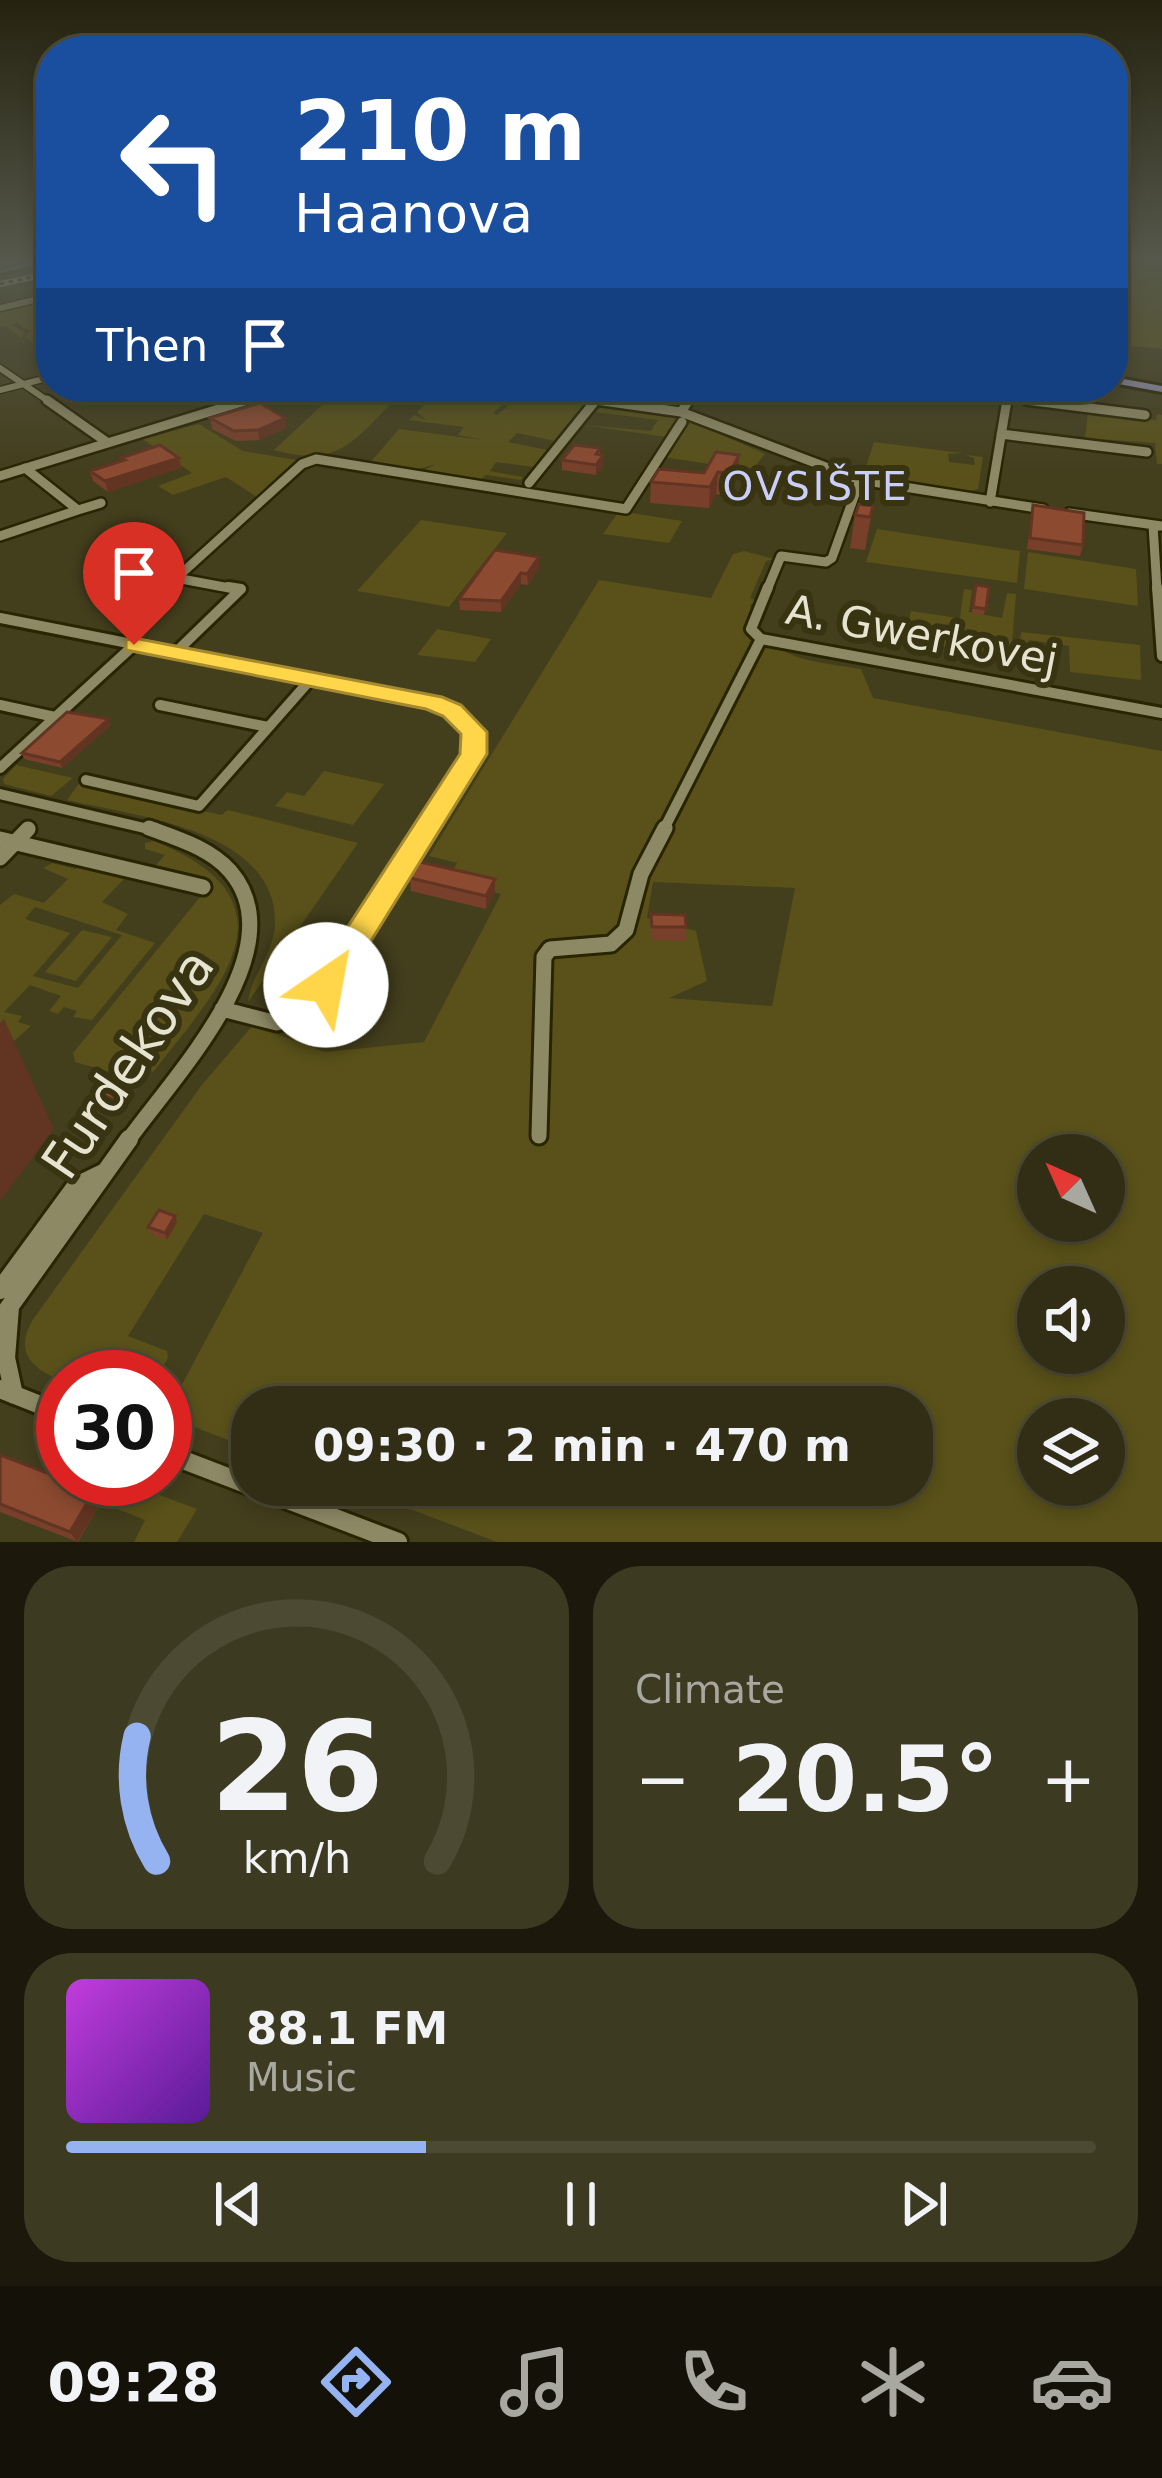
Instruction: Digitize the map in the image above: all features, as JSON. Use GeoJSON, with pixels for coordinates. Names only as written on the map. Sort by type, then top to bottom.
{"type":"FeatureCollection","features":[{"type":"Feature","properties":{"kind":"main road"},"geometry":{"type":"LineString","coordinates":[[1128,380],[1162,386]]}},
{"type":"Feature","properties":{"kind":"street"},"geometry":{"type":"LineString","coordinates":[[0,368],[36,393]]}},
{"type":"Feature","properties":{"kind":"street"},"geometry":{"type":"LineString","coordinates":[[0,390],[36,380]]}},
{"type":"Feature","properties":{"kind":"street"},"geometry":{"type":"LineString","coordinates":[[0,390],[36,393]]}},
{"type":"Feature","properties":{"kind":"street"},"geometry":{"type":"LineString","coordinates":[[49,402],[104,440]]}},
{"type":"Feature","properties":{"kind":"street"},"geometry":{"type":"LineString","coordinates":[[226,402],[231,405]]}},
{"type":"Feature","properties":{"kind":"street"},"geometry":{"type":"LineString","coordinates":[[0,476],[104,440],[241,402]]}},
{"type":"Feature","properties":{"kind":"street"},"geometry":{"type":"LineString","coordinates":[[529,483],[594,402]]}},
{"type":"Feature","properties":{"kind":"street"},"geometry":{"type":"LineString","coordinates":[[606,402],[681,417],[860,480],[1043,509]]}},
{"type":"Feature","properties":{"kind":"street"},"geometry":{"type":"LineString","coordinates":[[176,653],[241,590],[179,576],[302,464],[316,459],[626,509],[690,402]]}},
{"type":"Feature","properties":{"kind":"street"},"geometry":{"type":"LineString","coordinates":[[990,502],[1006,402]]}},
{"type":"Feature","properties":{"kind":"street"},"geometry":{"type":"LineString","coordinates":[[1054,402],[1125,408],[1145,415]]}},
{"type":"Feature","properties":{"kind":"street"},"geometry":{"type":"LineString","coordinates":[[59,409],[67,422],[104,440]]}},
{"type":"Feature","properties":{"kind":"street"},"geometry":{"type":"LineString","coordinates":[[1001,434],[1147,452]]}},
{"type":"Feature","properties":{"kind":"street"},"geometry":{"type":"LineString","coordinates":[[71,454],[86,435]]}},
{"type":"Feature","properties":{"kind":"street"},"geometry":{"type":"LineString","coordinates":[[25,468],[75,511]]}},
{"type":"Feature","properties":{"kind":"street","name":"A. Gwerkovej"},"geometry":{"type":"LineString","coordinates":[[860,480],[832,557],[826,562],[781,556],[752,629],[761,639],[1162,713]]}},
{"type":"Feature","properties":{"kind":"street"},"geometry":{"type":"LineString","coordinates":[[0,536],[101,503]]}},
{"type":"Feature","properties":{"kind":"street"},"geometry":{"type":"LineString","coordinates":[[1069,513],[1157,526],[1162,656]]}},
{"type":"Feature","properties":{"kind":"street"},"geometry":{"type":"LineString","coordinates":[[0,619],[442,705],[469,725],[476,747],[308,1012],[296,1021],[275,1025],[222,1009]]}},
{"type":"Feature","properties":{"kind":"street"},"geometry":{"type":"LineString","coordinates":[[539,1136],[544,957],[550,950],[611,944],[626,930],[641,874],[761,639]]}},
{"type":"Feature","properties":{"kind":"street"},"geometry":{"type":"LineString","coordinates":[[1,766],[134,645]]}},
{"type":"Feature","properties":{"kind":"street"},"geometry":{"type":"LineString","coordinates":[[86,780],[199,806],[311,680]]}},
{"type":"Feature","properties":{"kind":"street"},"geometry":{"type":"LineString","coordinates":[[0,705],[56,717]]}},
{"type":"Feature","properties":{"kind":"street"},"geometry":{"type":"LineString","coordinates":[[160,705],[268,727]]}},
{"type":"Feature","properties":{"kind":"street","name":"Furdekova"},"geometry":{"type":"LineString","coordinates":[[0,794],[168,835],[213,854],[235,871],[252,898],[257,925],[250,958],[222,1009],[3,1306]]}},
{"type":"Feature","properties":{"kind":"street"},"geometry":{"type":"LineString","coordinates":[[0,858],[28,829]]}},
{"type":"Feature","properties":{"kind":"street","name":"Furdekova"},"geometry":{"type":"LineString","coordinates":[[0,839],[203,887]]}},
{"type":"Feature","properties":{"kind":"street"},"geometry":{"type":"LineString","coordinates":[[3,1306],[5,1395],[36,1405]]}},
{"type":"Feature","properties":{"kind":"street"},"geometry":{"type":"LineString","coordinates":[[192,1463],[398,1542]]}},
{"type":"Feature","properties":{"kind":"shaded area"},"geometry":{"type":"Polygon","coordinates":[[[36,330],[32,339],[36,345],[25,337],[36,330]]]}},
{"type":"Feature","properties":{"kind":"shaded area"},"geometry":{"type":"Polygon","coordinates":[[[1128,330],[1162,330],[1162,349],[1128,346],[1128,330]]]}},
{"type":"Feature","properties":{"kind":"shaded area"},"geometry":{"type":"Polygon","coordinates":[[[325,402],[394,402],[361,434],[334,451],[298,455],[274,450],[325,402]]]}},
{"type":"Feature","properties":{"kind":"shaded area"},"geometry":{"type":"Polygon","coordinates":[[[428,402],[506,402],[493,413],[497,415],[513,402],[586,405],[555,441],[517,433],[508,442],[547,450],[533,467],[496,462],[490,471],[523,477],[521,480],[486,475],[479,481],[419,473],[436,464],[410,471],[369,464],[399,429],[483,440],[458,435],[464,427],[409,420],[414,415],[426,420],[417,412],[428,402]]]}},
{"type":"Feature","properties":{"kind":"shaded area"},"geometry":{"type":"Polygon","coordinates":[[[606,405],[681,417],[765,454],[752,470],[662,457],[667,437],[583,425],[651,431],[658,420],[594,412],[606,405]]]}},
{"type":"Feature","properties":{"kind":"shaded area"},"geometry":{"type":"Polygon","coordinates":[[[1088,412],[1156,420],[1157,414],[1162,415],[1162,464],[1157,464],[1155,443],[1085,438],[1088,412]]]}},
{"type":"Feature","properties":{"kind":"shaded area"},"geometry":{"type":"Polygon","coordinates":[[[199,424],[243,451],[302,461],[260,499],[226,477],[173,495],[158,486],[192,473],[142,439],[199,424]]]}},
{"type":"Feature","properties":{"kind":"shaded area"},"geometry":{"type":"Polygon","coordinates":[[[874,442],[962,453],[948,454],[949,462],[975,465],[974,458],[965,455],[983,457],[978,489],[966,492],[864,473],[874,442]]]}},
{"type":"Feature","properties":{"kind":"shaded area"},"geometry":{"type":"Polygon","coordinates":[[[619,511],[682,521],[669,543],[603,534],[619,511]]]}},
{"type":"Feature","properties":{"kind":"shaded area"},"geometry":{"type":"Polygon","coordinates":[[[421,520],[507,533],[449,607],[357,591],[421,520]]]}},
{"type":"Feature","properties":{"kind":"shaded area"},"geometry":{"type":"Polygon","coordinates":[[[877,529],[1020,551],[1017,583],[866,562],[877,529]]]}},
{"type":"Feature","properties":{"kind":"shaded area"},"geometry":{"type":"Polygon","coordinates":[[[744,551],[774,559],[766,561],[750,598],[757,601],[750,605],[758,624],[779,648],[793,655],[861,669],[873,698],[1162,751],[1162,1542],[497,1542],[402,1506],[933,1506],[933,1386],[231,1386],[231,1441],[192,1426],[192,1366],[263,1233],[204,1214],[128,1336],[164,1350],[36,1350],[36,1366],[29,1357],[25,1340],[34,1318],[201,1086],[253,1025],[325,1052],[424,1042],[501,894],[447,881],[457,863],[429,856],[599,580],[711,598],[733,554],[744,551]],[[653,882],[647,918],[696,931],[707,981],[669,998],[772,1006],[795,888],[653,882]]]}},
{"type":"Feature","properties":{"kind":"shaded area"},"geometry":{"type":"Polygon","coordinates":[[[1028,552],[1136,569],[1138,606],[1024,589],[1028,552]]]}},
{"type":"Feature","properties":{"kind":"shaded area"},"geometry":{"type":"Polygon","coordinates":[[[964,589],[972,590],[969,612],[1002,618],[1007,593],[1016,594],[1011,654],[999,660],[955,653],[964,589]]]}},
{"type":"Feature","properties":{"kind":"shaded area"},"geometry":{"type":"Polygon","coordinates":[[[911,611],[958,618],[952,648],[904,640],[911,611]]]}},
{"type":"Feature","properties":{"kind":"shaded area"},"geometry":{"type":"Polygon","coordinates":[[[437,629],[491,639],[475,662],[417,655],[437,629]]]}},
{"type":"Feature","properties":{"kind":"shaded area"},"geometry":{"type":"Polygon","coordinates":[[[1021,632],[1140,645],[1141,680],[1070,672],[1069,646],[1029,640],[1028,652],[1051,668],[1031,665],[1019,655],[1021,632]]]}},
{"type":"Feature","properties":{"kind":"shaded area"},"geometry":{"type":"Polygon","coordinates":[[[16,765],[73,778],[51,796],[4,784],[16,765]]]}},
{"type":"Feature","properties":{"kind":"shaded area"},"geometry":{"type":"Polygon","coordinates":[[[324,771],[384,784],[353,825],[275,806],[287,792],[304,796],[324,771]]]}},
{"type":"Feature","properties":{"kind":"shaded area"},"geometry":{"type":"Polygon","coordinates":[[[80,782],[221,815],[228,810],[358,843],[248,1002],[275,924],[269,892],[253,867],[228,847],[197,832],[67,800],[80,782]]]}},
{"type":"Feature","properties":{"kind":"shaded area"},"geometry":{"type":"Polygon","coordinates":[[[154,841],[200,865],[226,890],[237,918],[235,947],[203,1008],[153,1072],[145,1069],[125,1076],[75,1062],[73,1053],[209,886],[32,842],[153,868],[165,855],[145,849],[145,843],[154,841]]]}},
{"type":"Feature","properties":{"kind":"shaded area"},"geometry":{"type":"Polygon","coordinates":[[[52,863],[76,869],[81,864],[160,882],[156,886],[124,879],[102,902],[128,914],[116,930],[155,943],[92,1020],[73,1017],[77,1011],[64,1007],[58,1014],[49,1011],[61,996],[30,985],[4,1012],[22,1016],[18,1022],[31,1026],[13,1042],[0,1038],[0,905],[14,894],[44,903],[68,879],[43,868],[52,863]],[[35,907],[25,919],[70,933],[33,976],[78,988],[122,935],[35,907]]]}},
{"type":"Feature","properties":{"kind":"shaded area"},"geometry":{"type":"Polygon","coordinates":[[[82,930],[112,937],[76,981],[45,972],[82,930]]]}},
{"type":"Feature","properties":{"kind":"shaded area"},"geometry":{"type":"Polygon","coordinates":[[[110,1506],[197,1509],[177,1542],[134,1542],[145,1520],[110,1506]]]}},
{"type":"Feature","properties":{"kind":"building"},"geometry":{"type":"Polygon","coordinates":[[[260,403],[285,418],[258,430],[234,431],[210,418],[260,403]]]}},
{"type":"Feature","properties":{"kind":"building"},"geometry":{"type":"Polygon","coordinates":[[[160,445],[179,458],[105,481],[90,471],[125,460],[121,458],[160,445]]]}},
{"type":"Feature","properties":{"kind":"building"},"geometry":{"type":"Polygon","coordinates":[[[574,445],[600,448],[596,454],[603,455],[596,465],[562,460],[574,445]]]}},
{"type":"Feature","properties":{"kind":"building"},"geometry":{"type":"Polygon","coordinates":[[[716,452],[739,455],[729,474],[718,472],[710,487],[651,482],[659,469],[704,473],[716,452]]]}},
{"type":"Feature","properties":{"kind":"building"},"geometry":{"type":"Polygon","coordinates":[[[859,504],[873,506],[870,517],[855,515],[859,504]]]}},
{"type":"Feature","properties":{"kind":"building"},"geometry":{"type":"Polygon","coordinates":[[[1033,505],[1084,513],[1083,545],[1030,538],[1033,505]]]}},
{"type":"Feature","properties":{"kind":"building"},"geometry":{"type":"Polygon","coordinates":[[[495,550],[539,557],[501,601],[459,599],[495,550]]]}},
{"type":"Feature","properties":{"kind":"building"},"geometry":{"type":"Polygon","coordinates":[[[976,585],[989,587],[986,609],[973,607],[976,585]]]}},
{"type":"Feature","properties":{"kind":"building"},"geometry":{"type":"Polygon","coordinates":[[[67,712],[109,719],[60,762],[22,753],[67,712]]]}},
{"type":"Feature","properties":{"kind":"building"},"geometry":{"type":"Polygon","coordinates":[[[420,862],[495,879],[486,896],[410,878],[420,862]]]}},
{"type":"Feature","properties":{"kind":"building"},"geometry":{"type":"Polygon","coordinates":[[[651,914],[685,915],[686,927],[652,927],[651,914]]]}},
{"type":"Feature","properties":{"kind":"building"},"geometry":{"type":"Polygon","coordinates":[[[105,1085],[122,1091],[115,1100],[99,1094],[105,1085]]]}},
{"type":"Feature","properties":{"kind":"building"},"geometry":{"type":"Polygon","coordinates":[[[159,1210],[175,1216],[165,1233],[148,1227],[159,1210]]]}},
{"type":"Feature","properties":{"kind":"building"},"geometry":{"type":"Polygon","coordinates":[[[0,1455],[36,1469],[36,1506],[85,1506],[70,1532],[0,1504],[0,1455]]]}},
{"type":"Feature","properties":{"kind":"district","name":"OVSIŠTE"},"geometry":{"type":"Point","coordinates":[816,486]}},
{"type":"Feature","properties":{"kind":"route"},"geometry":{"type":"LineString","coordinates":[[134,645],[433,703],[452,711],[474,732],[473,754],[326,985]]}}]}
